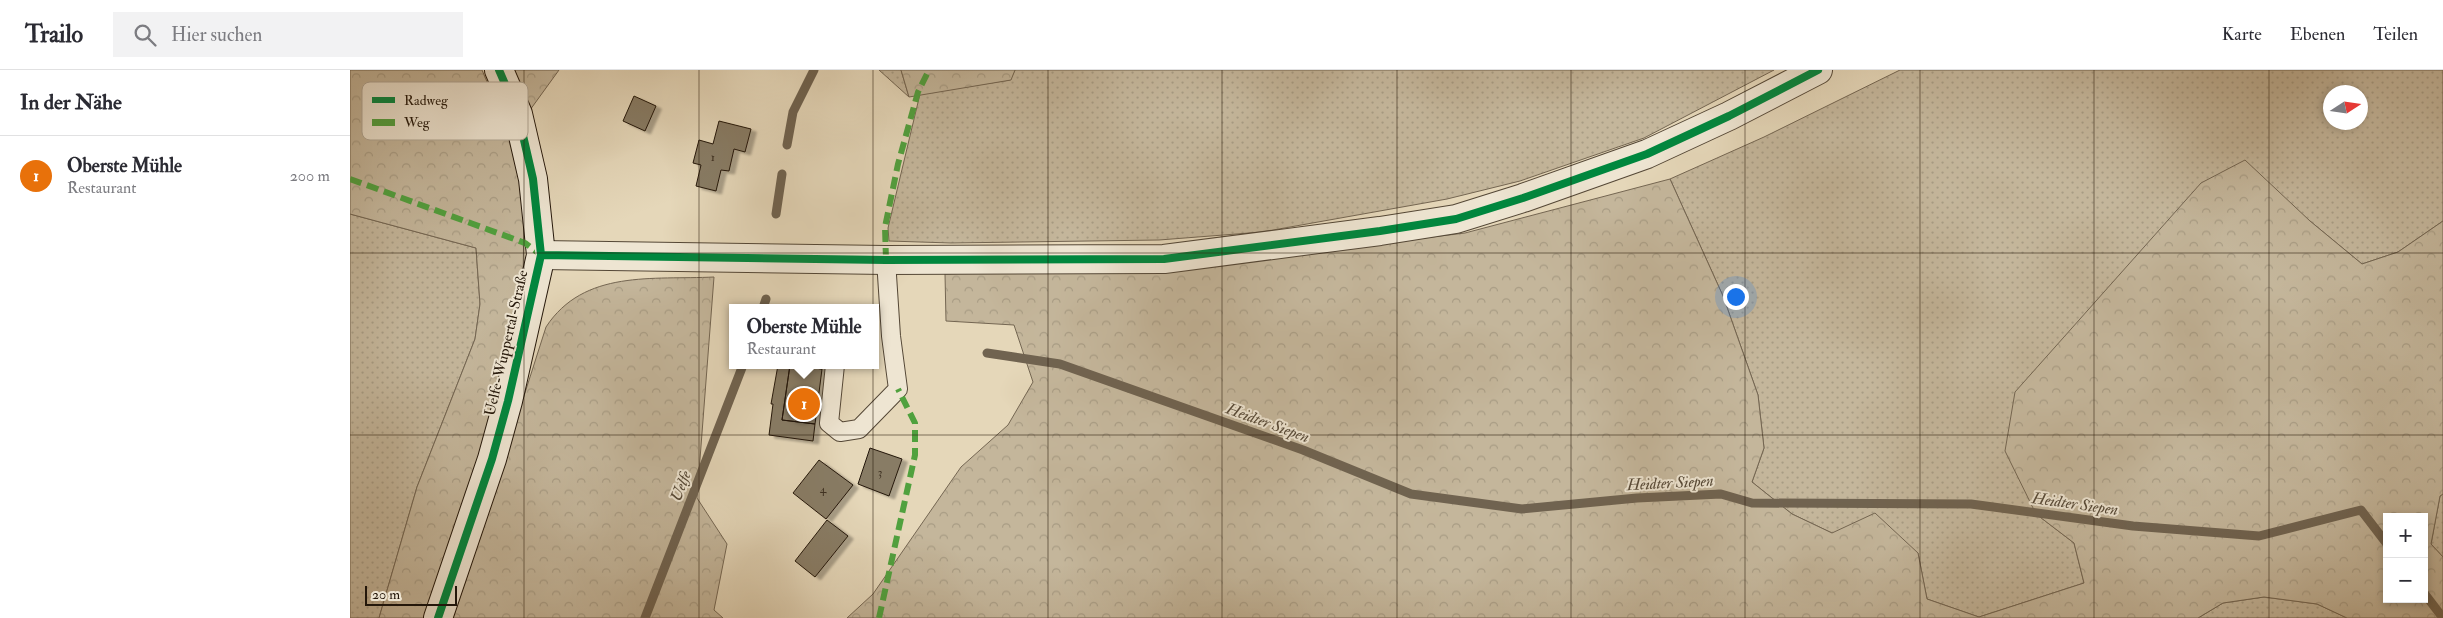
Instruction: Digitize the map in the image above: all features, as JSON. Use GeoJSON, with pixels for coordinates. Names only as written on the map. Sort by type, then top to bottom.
{"type":"FeatureCollection","features":[{"type":"Feature","properties":{"kind":"street","name":"Uelfe-Wuppertal-Straße"},"geometry":{"type":"LineString","coordinates":[[499,70],[504,82]]}},
{"type":"Feature","properties":{"kind":"street"},"geometry":{"type":"LineString","coordinates":[[541,255],[886,260],[1164,259],[1264,248],[1456,219],[1523,198],[1647,154],[1729,116],[1818,70]]}},
{"type":"Feature","properties":{"kind":"street","name":"Uelfe-Wuppertal-Straße"},"geometry":{"type":"LineString","coordinates":[[438,618],[492,460],[508,401],[541,255],[533,178],[524,140]]}},
{"type":"Feature","properties":{"kind":"lane"},"geometry":{"type":"LineString","coordinates":[[835,369],[829,423],[840,432],[859,429],[898,389],[891,336],[886,260]]}},
{"type":"Feature","properties":{"kind":"green space"},"geometry":{"type":"Polygon","coordinates":[[[350,70],[482,70],[487,82],[362,82],[362,140],[510,140],[519,169],[524,212],[523,284],[488,428],[425,618],[379,618],[417,487],[475,339],[480,304],[476,248],[350,214],[350,70]]]}},
{"type":"Feature","properties":{"kind":"green space"},"geometry":{"type":"Polygon","coordinates":[[[512,70],[559,70],[530,110],[528,106],[528,82],[517,82],[512,70]]]}},
{"type":"Feature","properties":{"kind":"green space"},"geometry":{"type":"Polygon","coordinates":[[[879,70],[901,70],[909,97],[879,70]]]}},
{"type":"Feature","properties":{"kind":"green space"},"geometry":{"type":"Polygon","coordinates":[[[901,70],[1015,70],[1011,80],[909,97],[901,70]]]}},
{"type":"Feature","properties":{"kind":"green space"},"geometry":{"type":"Polygon","coordinates":[[[1015,70],[1774,70],[1644,138],[1520,181],[1447,199],[1262,232],[1159,240],[951,243],[889,241],[888,228],[920,94],[1010,80],[1015,70]]]}},
{"type":"Feature","properties":{"kind":"green space"},"geometry":{"type":"Polygon","coordinates":[[[1900,70],[2443,70],[2443,221],[2398,252],[2362,264],[2310,221],[2036,514],[2074,543],[2084,583],[1979,617],[1927,599],[1918,553],[1832,533],[1792,514],[1752,482],[1764,448],[1758,395],[1723,296],[1670,179],[1764,137],[1900,70]]]}},
{"type":"Feature","properties":{"kind":"green space"},"geometry":{"type":"Polygon","coordinates":[[[2245,160],[2310,221],[2362,264],[2398,252],[2443,221],[2443,494],[2440,496],[2431,544],[2443,557],[2443,618],[2347,618],[2317,604],[2264,597],[2223,603],[2198,618],[847,618],[873,594],[961,467],[1008,425],[1033,382],[1014,325],[946,321],[945,274],[1210,264],[1465,233],[1670,179],[1723,296],[1758,395],[1764,448],[1752,482],[1792,514],[1832,533],[1875,513],[1918,553],[1927,599],[1979,617],[2084,583],[2074,543],[2036,514],[2005,451],[2015,392],[2201,183],[2245,160]]]}},
{"type":"Feature","properties":{"kind":"green space"},"geometry":{"type":"Polygon","coordinates":[[[350,214],[476,248],[480,304],[475,339],[417,487],[379,618],[350,618],[350,214]]]}},
{"type":"Feature","properties":{"kind":"green space"},"geometry":{"type":"Polygon","coordinates":[[[714,277],[697,498],[727,544],[714,610],[723,618],[453,618],[546,327],[562,308],[580,295],[600,286],[621,281],[644,279],[714,277]]]}},
{"type":"Feature","properties":{"kind":"green space"},"geometry":{"type":"Polygon","coordinates":[[[2443,494],[2443,557],[2431,544],[2440,496],[2443,494]]]}},
{"type":"Feature","properties":{"kind":"green space"},"geometry":{"type":"Polygon","coordinates":[[[2264,597],[2317,604],[2347,618],[2198,618],[2223,603],[2264,597]]]}},
{"type":"Feature","properties":{"kind":"building"},"geometry":{"type":"Polygon","coordinates":[[[634,96],[656,106],[645,131],[623,121],[634,96]]]}},
{"type":"Feature","properties":{"kind":"building"},"geometry":{"type":"Polygon","coordinates":[[[719,121],[751,129],[745,152],[734,149],[729,171],[721,170],[716,191],[696,186],[701,165],[693,163],[699,140],[713,144],[719,121]]]}},
{"type":"Feature","properties":{"kind":"building"},"geometry":{"type":"Polygon","coordinates":[[[777,369],[789,369],[782,420],[815,424],[813,441],[769,435],[773,404],[771,404],[777,369]]]}},
{"type":"Feature","properties":{"kind":"building"},"geometry":{"type":"Polygon","coordinates":[[[789,369],[822,369],[815,424],[782,420],[789,369]]]}},
{"type":"Feature","properties":{"kind":"building"},"geometry":{"type":"Polygon","coordinates":[[[870,448],[902,459],[889,496],[858,484],[870,448]]]}},
{"type":"Feature","properties":{"kind":"building"},"geometry":{"type":"Polygon","coordinates":[[[819,460],[853,485],[826,519],[793,493],[819,460]]]}},
{"type":"Feature","properties":{"kind":"building"},"geometry":{"type":"Polygon","coordinates":[[[827,520],[848,536],[815,577],[795,561],[827,520]]]}},
{"type":"Feature","properties":{"kind":"waterway","name":"Uelfe"},"geometry":{"type":"LineString","coordinates":[[787,145],[793,112],[814,70]]}},
{"type":"Feature","properties":{"kind":"waterway","name":"Uelfe"},"geometry":{"type":"LineString","coordinates":[[776,214],[782,174]]}},
{"type":"Feature","properties":{"kind":"waterway","name":"Uelfe"},"geometry":{"type":"LineString","coordinates":[[764,304],[766,299]]}},
{"type":"Feature","properties":{"kind":"waterway","name":"Heidter Siepen"},"geometry":{"type":"LineString","coordinates":[[987,353],[1060,364],[1303,450],[1411,494],[1522,509],[1637,498],[1721,494],[1752,503],[1971,504],[2133,526],[2259,536],[2361,510],[2383,539]]}},
{"type":"Feature","properties":{"kind":"waterway","name":"Uelfe"},"geometry":{"type":"LineString","coordinates":[[645,618],[741,369]]}},
{"type":"Feature","properties":{"kind":"waterway","name":"Heidter Siepen"},"geometry":{"type":"LineString","coordinates":[[2428,598],[2443,618]]}},
{"type":"Feature","properties":{"kind":"marked path"},"geometry":{"type":"LineString","coordinates":[[886,260],[885,227],[898,164],[918,92],[929,70]]}},
{"type":"Feature","properties":{"kind":"marked path"},"geometry":{"type":"LineString","coordinates":[[350,179],[525,243],[541,255]]}},
{"type":"Feature","properties":{"kind":"marked path"},"geometry":{"type":"LineString","coordinates":[[879,618],[915,455],[915,423],[898,389]]}},
{"type":"Feature","properties":{"kind":"cycle path"},"geometry":{"type":"LineString","coordinates":[[499,70],[504,82]]}},
{"type":"Feature","properties":{"kind":"cycle path"},"geometry":{"type":"LineString","coordinates":[[541,255],[886,260],[1164,259],[1380,231],[1456,219],[1523,198],[1647,154],[1729,116],[1818,70]]}},
{"type":"Feature","properties":{"kind":"cycle path"},"geometry":{"type":"LineString","coordinates":[[438,618],[492,459],[508,401],[541,255],[533,179],[524,140]]}},
{"type":"Feature","properties":{"kind":"place","name":"Oberste Mühle"},"geometry":{"type":"Point","coordinates":[804,404]}}]}
